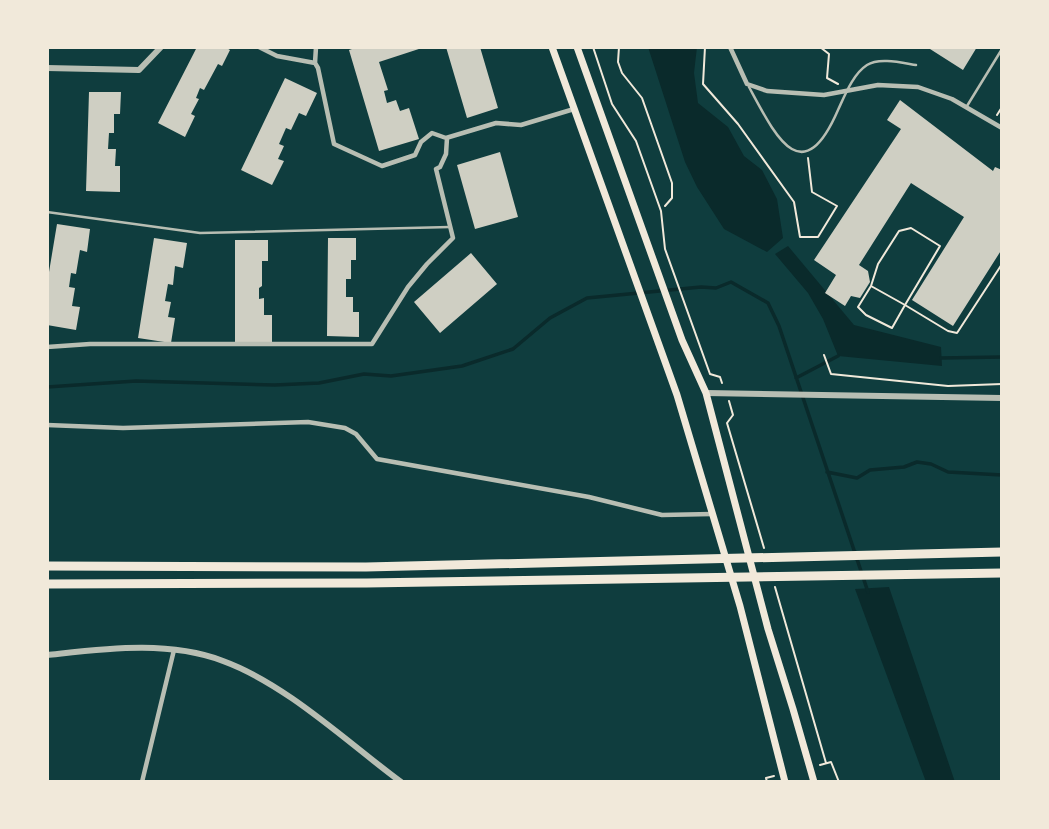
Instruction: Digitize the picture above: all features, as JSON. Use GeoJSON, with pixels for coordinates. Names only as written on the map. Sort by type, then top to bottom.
{"type":"FeatureCollection","features":[{"type":"Feature","properties":{"kind":"highway"},"geometry":{"type":"LineString","coordinates":[[47,566],[366,567],[1002,552]]}},
{"type":"Feature","properties":{"kind":"highway"},"geometry":{"type":"LineString","coordinates":[[47,584],[353,583],[1002,573]]}},
{"type":"Feature","properties":{"kind":"main road"},"geometry":{"type":"LineString","coordinates":[[552,47],[677,395],[740,606],[784,778]]}},
{"type":"Feature","properties":{"kind":"main road"},"geometry":{"type":"LineString","coordinates":[[577,47],[682,340],[706,393],[768,629],[814,782]]}},
{"type":"Feature","properties":{"kind":"street"},"geometry":{"type":"LineString","coordinates":[[47,68],[139,70],[161,47]]}},
{"type":"Feature","properties":{"kind":"street"},"geometry":{"type":"LineString","coordinates":[[259,47],[276,55],[315,63]]}},
{"type":"Feature","properties":{"kind":"street"},"geometry":{"type":"LineString","coordinates":[[316,47],[315,63],[321,79],[334,144],[382,166],[415,155],[421,142],[432,133],[447,138],[496,123],[522,125],[574,109]]}},
{"type":"Feature","properties":{"kind":"street"},"geometry":{"type":"LineString","coordinates":[[730,47],[747,84],[778,92],[824,94],[878,85],[903,85],[939,92],[1002,128]]}},
{"type":"Feature","properties":{"kind":"street"},"geometry":{"type":"LineString","coordinates":[[47,347],[90,344],[372,344],[408,287],[453,238],[436,169],[440,167],[446,154],[447,138]]}},
{"type":"Feature","properties":{"kind":"street"},"geometry":{"type":"LineString","coordinates":[[706,393],[1002,398]]}},
{"type":"Feature","properties":{"kind":"street"},"geometry":{"type":"LineString","coordinates":[[47,425],[123,428],[308,422],[345,428],[356,434],[377,459],[589,497],[662,515],[713,514]]}},
{"type":"Feature","properties":{"kind":"street"},"geometry":{"type":"LineString","coordinates":[[47,655],[123,648],[174,650],[223,661],[270,685],[325,722],[401,782]]}},
{"type":"Feature","properties":{"kind":"street"},"geometry":{"type":"LineString","coordinates":[[142,782],[174,650]]}},
{"type":"Feature","properties":{"kind":"lane"},"geometry":{"type":"LineString","coordinates":[[967,107],[1002,49]]}},
{"type":"Feature","properties":{"kind":"lane"},"geometry":{"type":"LineString","coordinates":[[747,84],[785,145],[798,153],[807,153],[818,145],[835,119],[847,91],[868,64],[875,62],[916,65]]}},
{"type":"Feature","properties":{"kind":"lane"},"geometry":{"type":"LineString","coordinates":[[47,212],[200,233],[450,227]]}},
{"type":"Feature","properties":{"kind":"path"},"geometry":{"type":"LineString","coordinates":[[593,47],[612,104],[636,141],[662,211],[665,248],[710,374],[720,377]]}},
{"type":"Feature","properties":{"kind":"path"},"geometry":{"type":"LineString","coordinates":[[619,47],[618,62],[622,73],[642,98],[672,183],[672,198],[665,206]]}},
{"type":"Feature","properties":{"kind":"path"},"geometry":{"type":"LineString","coordinates":[[705,47],[703,84],[738,124],[794,202],[800,236],[818,237],[837,206],[813,192],[807,153]]}},
{"type":"Feature","properties":{"kind":"path"},"geometry":{"type":"LineString","coordinates":[[821,47],[829,54],[827,78],[847,91]]}},
{"type":"Feature","properties":{"kind":"path"},"geometry":{"type":"LineString","coordinates":[[911,228],[940,246],[905,305],[892,328],[866,315],[858,307],[871,286],[878,264],[899,231],[911,228]]}},
{"type":"Feature","properties":{"kind":"path"},"geometry":{"type":"LineString","coordinates":[[871,286],[948,331],[957,333],[1002,264]]}},
{"type":"Feature","properties":{"kind":"path"},"geometry":{"type":"LineString","coordinates":[[824,355],[831,374],[948,386],[1002,384]]}},
{"type":"Feature","properties":{"kind":"path"},"geometry":{"type":"LineString","coordinates":[[733,415],[727,424],[764,547]]}},
{"type":"Feature","properties":{"kind":"path"},"geometry":{"type":"LineString","coordinates":[[774,583],[826,763]]}},
{"type":"Feature","properties":{"kind":"path"},"geometry":{"type":"LineString","coordinates":[[810,767],[831,762],[839,782]]}},
{"type":"Feature","properties":{"kind":"path"},"geometry":{"type":"LineString","coordinates":[[767,782],[766,778],[784,778]]}},
{"type":"Feature","properties":{"kind":"water"},"geometry":{"type":"Polygon","coordinates":[[[648,47],[697,47],[694,73],[698,103],[728,127],[744,156],[762,170],[777,199],[783,238],[767,252],[724,229],[697,187],[685,162],[648,47]]]}},
{"type":"Feature","properties":{"kind":"water"},"geometry":{"type":"Polygon","coordinates":[[[788,246],[854,325],[941,347],[942,366],[838,356],[823,319],[808,293],[775,254],[788,246]]]}},
{"type":"Feature","properties":{"kind":"water"},"geometry":{"type":"Polygon","coordinates":[[[889,587],[955,782],[926,782],[855,589],[889,587]]]}},
{"type":"Feature","properties":{"kind":"building"},"geometry":{"type":"Polygon","coordinates":[[[197,47],[225,47],[230,50],[222,66],[218,64],[204,90],[200,88],[196,98],[199,99],[191,114],[195,116],[185,137],[158,123],[197,47]]]}},
{"type":"Feature","properties":{"kind":"building"},"geometry":{"type":"Polygon","coordinates":[[[358,47],[425,47],[379,62],[388,90],[384,91],[387,103],[396,100],[400,111],[409,108],[419,139],[379,151],[349,50],[358,47]]]}},
{"type":"Feature","properties":{"kind":"building"},"geometry":{"type":"Polygon","coordinates":[[[446,47],[480,47],[498,108],[467,118],[446,47]]]}},
{"type":"Feature","properties":{"kind":"building"},"geometry":{"type":"Polygon","coordinates":[[[977,47],[963,70],[930,49],[977,47]]]}},
{"type":"Feature","properties":{"kind":"building"},"geometry":{"type":"Polygon","coordinates":[[[285,78],[317,93],[306,116],[299,113],[291,130],[286,128],[279,144],[284,146],[278,159],[284,161],[272,185],[241,170],[285,78]]]}},
{"type":"Feature","properties":{"kind":"building"},"geometry":{"type":"Polygon","coordinates":[[[89,92],[121,92],[120,114],[114,114],[114,133],[109,133],[108,149],[116,149],[115,166],[120,166],[120,192],[86,191],[89,92]]]}},
{"type":"Feature","properties":{"kind":"building"},"geometry":{"type":"Polygon","coordinates":[[[900,100],[993,171],[995,167],[1002,170],[1002,249],[953,326],[912,300],[964,217],[911,183],[859,265],[868,271],[870,282],[860,298],[851,296],[845,306],[825,293],[836,275],[814,260],[901,129],[887,120],[900,100]]]}},
{"type":"Feature","properties":{"kind":"building"},"geometry":{"type":"Polygon","coordinates":[[[500,152],[518,217],[475,229],[457,165],[500,152]]]}},
{"type":"Feature","properties":{"kind":"building"},"geometry":{"type":"Polygon","coordinates":[[[57,224],[90,229],[87,252],[80,250],[76,274],[71,273],[69,287],[75,288],[72,306],[80,307],[76,330],[47,325],[47,284],[57,224]]]}},
{"type":"Feature","properties":{"kind":"building"},"geometry":{"type":"Polygon","coordinates":[[[154,238],[187,243],[183,268],[175,266],[173,285],[168,284],[165,301],[171,302],[168,317],[175,318],[171,343],[138,338],[154,238]]]}},
{"type":"Feature","properties":{"kind":"building"},"geometry":{"type":"Polygon","coordinates":[[[328,238],[356,238],[356,260],[351,260],[351,279],[346,279],[346,297],[353,297],[353,312],[359,312],[359,337],[327,336],[328,238]]]}},
{"type":"Feature","properties":{"kind":"building"},"geometry":{"type":"Polygon","coordinates":[[[235,240],[268,240],[268,261],[262,261],[259,299],[264,298],[264,315],[272,315],[272,343],[235,343],[235,240]]]}},
{"type":"Feature","properties":{"kind":"building"},"geometry":{"type":"Polygon","coordinates":[[[471,253],[497,284],[440,333],[414,302],[471,253]]]}},
{"type":"Feature","properties":{"kind":"waterway"},"geometry":{"type":"LineString","coordinates":[[47,387],[136,381],[275,385],[319,383],[364,374],[391,376],[462,366],[513,349],[550,318],[587,298],[701,287],[716,288],[731,282],[768,303],[779,326],[868,592]]}},
{"type":"Feature","properties":{"kind":"waterway"},"geometry":{"type":"LineString","coordinates":[[796,378],[838,356]]}},
{"type":"Feature","properties":{"kind":"waterway"},"geometry":{"type":"LineString","coordinates":[[941,358],[1002,357]]}},
{"type":"Feature","properties":{"kind":"waterway"},"geometry":{"type":"LineString","coordinates":[[827,472],[857,478],[870,470],[904,467],[917,462],[931,464],[948,472],[1002,475]]}}]}
